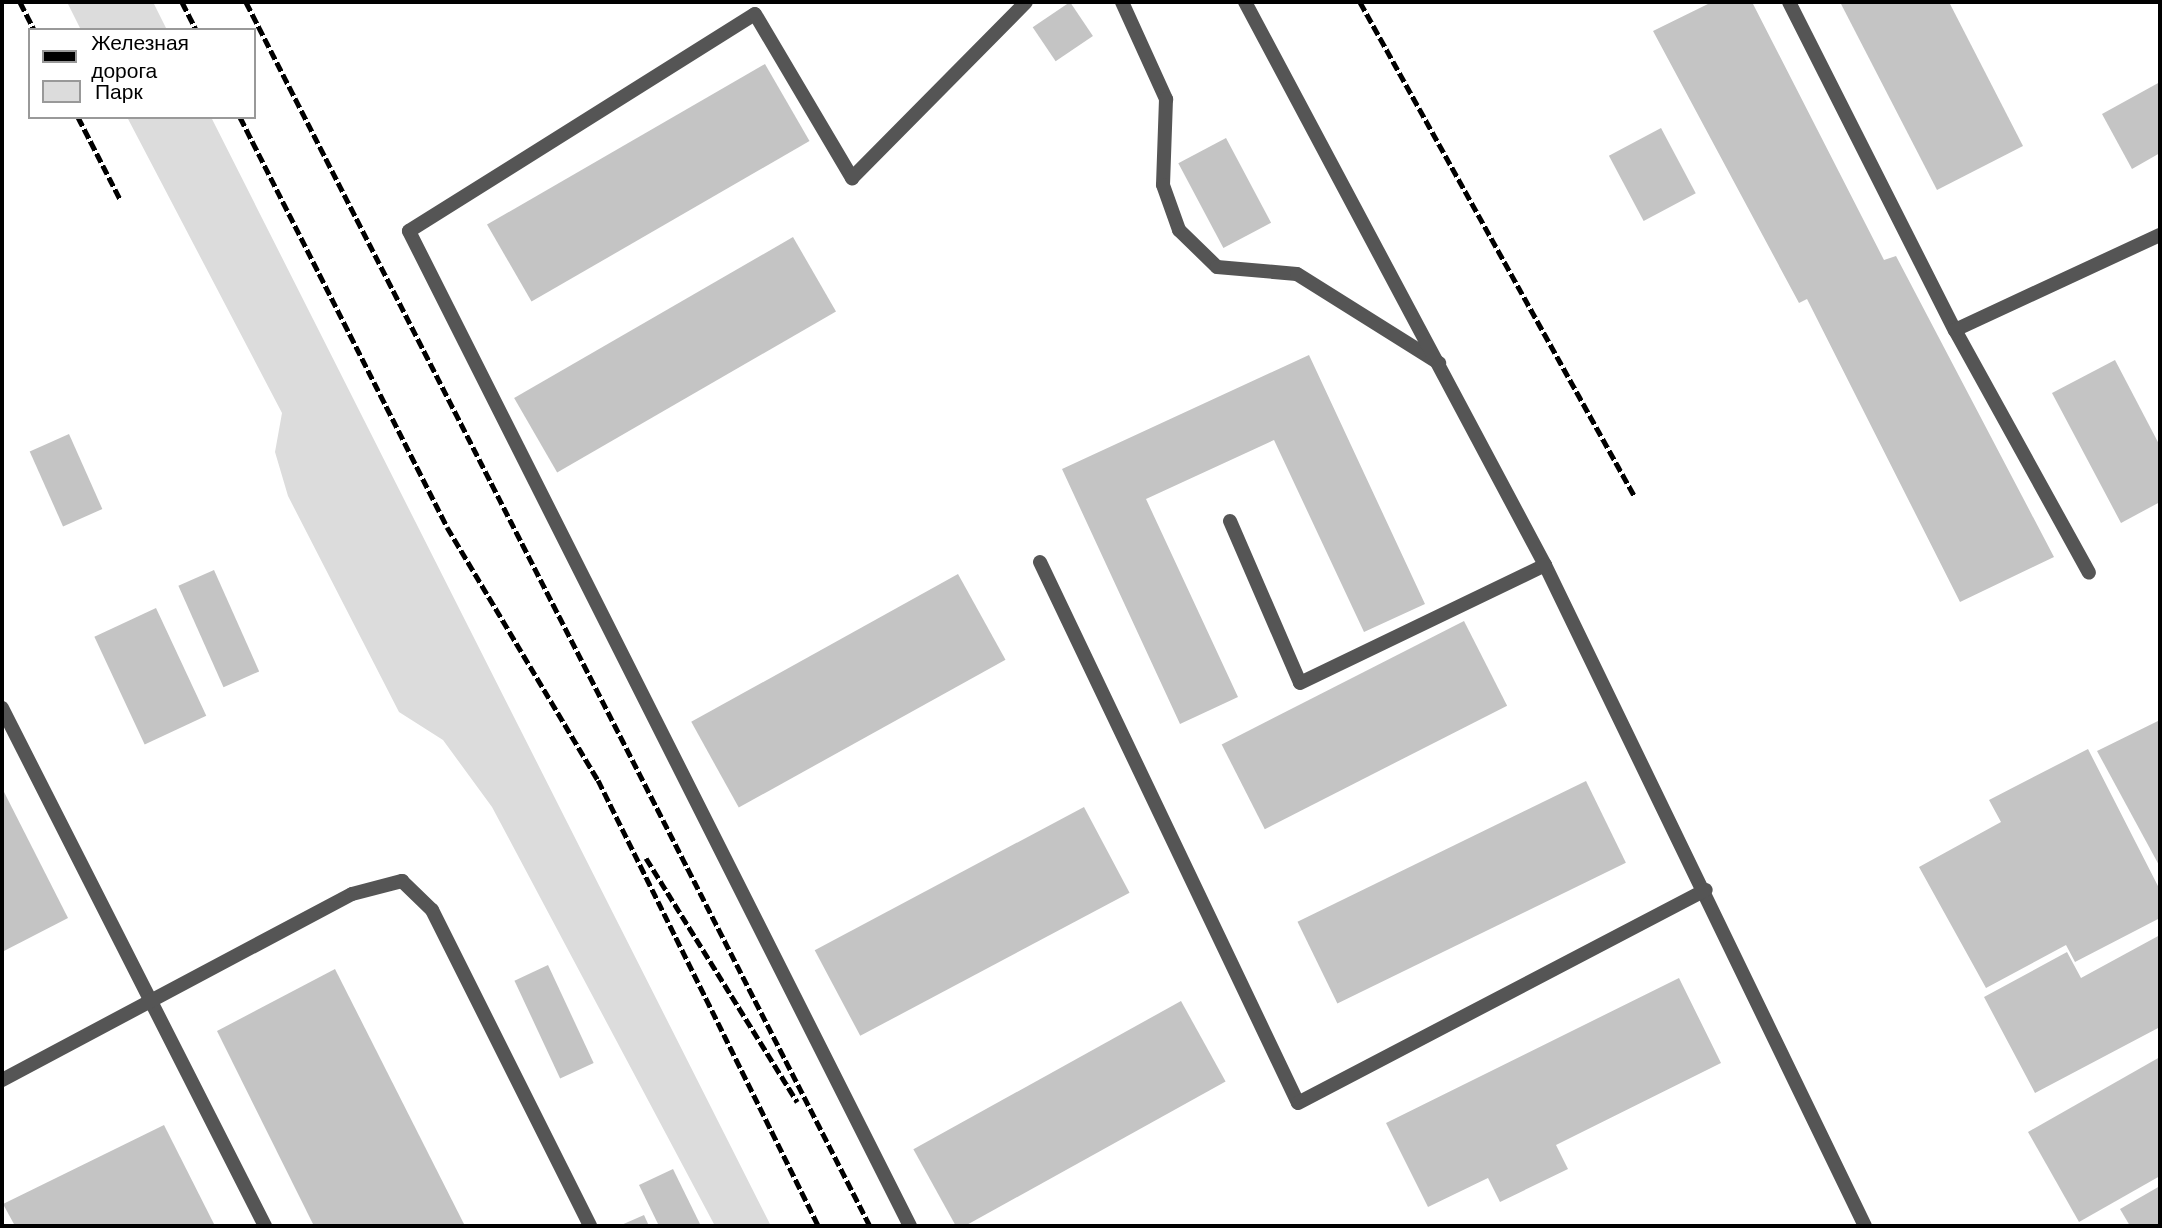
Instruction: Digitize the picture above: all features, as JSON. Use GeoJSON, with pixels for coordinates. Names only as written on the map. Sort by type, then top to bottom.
{"type":"FeatureCollection","features":[{"type":"Feature","properties":{"kind":"lane"},"geometry":{"type":"LineString","coordinates":[[910,1226],[409,231],[755,14],[852,178],[1026,2]]}},
{"type":"Feature","properties":{"kind":"lane"},"geometry":{"type":"LineString","coordinates":[[1122,2],[1166,99],[1163,185],[1180,230],[1217,268],[1297,274],[1441,364]]}},
{"type":"Feature","properties":{"kind":"lane"},"geometry":{"type":"LineString","coordinates":[[1245,2],[1441,364],[1545,565],[1706,890],[1865,1226]]}},
{"type":"Feature","properties":{"kind":"lane"},"geometry":{"type":"LineString","coordinates":[[1789,2],[1955,330],[2088,573]]}},
{"type":"Feature","properties":{"kind":"lane"},"geometry":{"type":"LineString","coordinates":[[1955,330],[2160,235]]}},
{"type":"Feature","properties":{"kind":"lane"},"geometry":{"type":"LineString","coordinates":[[1230,521],[1300,683],[1545,565]]}},
{"type":"Feature","properties":{"kind":"lane"},"geometry":{"type":"LineString","coordinates":[[1040,562],[1298,1103],[1706,890]]}},
{"type":"Feature","properties":{"kind":"lane"},"geometry":{"type":"LineString","coordinates":[[2,708],[265,1226]]}},
{"type":"Feature","properties":{"kind":"lane"},"geometry":{"type":"LineString","coordinates":[[2,1080],[352,894],[402,881],[432,910],[590,1226]]}},
{"type":"Feature","properties":{"kind":"green space"},"geometry":{"type":"Polygon","coordinates":[[[67,2],[153,2],[166,28],[80,28],[67,2]]]}},
{"type":"Feature","properties":{"kind":"green space"},"geometry":{"type":"Polygon","coordinates":[[[128,119],[212,119],[771,1226],[715,1226],[492,807],[443,740],[399,712],[288,496],[275,452],[282,413],[128,119]]]}},
{"type":"Feature","properties":{"kind":"building"},"geometry":{"type":"Polygon","coordinates":[[[1070,2],[1093,36],[1056,61],[1033,27],[1070,2]]]}},
{"type":"Feature","properties":{"kind":"building"},"geometry":{"type":"Polygon","coordinates":[[[1712,2],[1752,2],[1884,260],[1896,256],[2054,557],[1960,602],[1807,299],[1799,303],[1653,31],[1712,2]]]}},
{"type":"Feature","properties":{"kind":"building"},"geometry":{"type":"Polygon","coordinates":[[[1840,2],[1949,2],[2023,146],[1937,190],[1840,2]]]}},
{"type":"Feature","properties":{"kind":"building"},"geometry":{"type":"Polygon","coordinates":[[[765,64],[810,141],[532,302],[487,224],[765,64]]]}},
{"type":"Feature","properties":{"kind":"building"},"geometry":{"type":"Polygon","coordinates":[[[2160,82],[2160,153],[2132,169],[2102,114],[2160,82]]]}},
{"type":"Feature","properties":{"kind":"building"},"geometry":{"type":"Polygon","coordinates":[[[1661,128],[1696,193],[1644,221],[1609,156],[1661,128]]]}},
{"type":"Feature","properties":{"kind":"building"},"geometry":{"type":"Polygon","coordinates":[[[1226,138],[1271,223],[1223,248],[1178,163],[1226,138]]]}},
{"type":"Feature","properties":{"kind":"building"},"geometry":{"type":"Polygon","coordinates":[[[793,237],[836,311],[557,472],[514,398],[793,237]]]}},
{"type":"Feature","properties":{"kind":"building"},"geometry":{"type":"Polygon","coordinates":[[[1309,355],[1425,604],[1364,632],[1274,440],[1146,499],[1238,697],[1180,724],[1062,469],[1309,355]]]}},
{"type":"Feature","properties":{"kind":"building"},"geometry":{"type":"Polygon","coordinates":[[[2115,360],[2160,446],[2160,502],[2121,523],[2052,393],[2115,360]]]}},
{"type":"Feature","properties":{"kind":"building"},"geometry":{"type":"Polygon","coordinates":[[[69,434],[102,509],[63,526],[30,451],[69,434]]]}},
{"type":"Feature","properties":{"kind":"building"},"geometry":{"type":"Polygon","coordinates":[[[214,570],[259,671],[224,687],[178,586],[214,570]]]}},
{"type":"Feature","properties":{"kind":"building"},"geometry":{"type":"Polygon","coordinates":[[[958,574],[1006,660],[739,808],[691,722],[958,574]]]}},
{"type":"Feature","properties":{"kind":"building"},"geometry":{"type":"Polygon","coordinates":[[[156,608],[206,716],[145,745],[94,637],[156,608]]]}},
{"type":"Feature","properties":{"kind":"building"},"geometry":{"type":"Polygon","coordinates":[[[1464,621],[1507,706],[1265,829],[1222,744],[1464,621]]]}},
{"type":"Feature","properties":{"kind":"building"},"geometry":{"type":"Polygon","coordinates":[[[2160,720],[2160,867],[2097,751],[2160,720]]]}},
{"type":"Feature","properties":{"kind":"building"},"geometry":{"type":"Polygon","coordinates":[[[2088,749],[2160,890],[2160,918],[2075,962],[2066,945],[1986,988],[1919,867],[2001,822],[1989,800],[2088,749]]]}},
{"type":"Feature","properties":{"kind":"building"},"geometry":{"type":"Polygon","coordinates":[[[1586,781],[1626,863],[1337,1004],[1297,922],[1586,781]]]}},
{"type":"Feature","properties":{"kind":"building"},"geometry":{"type":"Polygon","coordinates":[[[2,788],[68,918],[2,952],[2,788]]]}},
{"type":"Feature","properties":{"kind":"building"},"geometry":{"type":"Polygon","coordinates":[[[1084,807],[1130,893],[860,1036],[815,950],[1084,807]]]}},
{"type":"Feature","properties":{"kind":"building"},"geometry":{"type":"Polygon","coordinates":[[[2160,935],[2160,1027],[2035,1093],[1984,997],[2067,952],[2081,978],[2160,935]]]}},
{"type":"Feature","properties":{"kind":"building"},"geometry":{"type":"Polygon","coordinates":[[[548,965],[594,1063],[560,1079],[514,981],[548,965]]]}},
{"type":"Feature","properties":{"kind":"building"},"geometry":{"type":"Polygon","coordinates":[[[335,969],[465,1226],[314,1226],[217,1031],[335,969]]]}},
{"type":"Feature","properties":{"kind":"building"},"geometry":{"type":"Polygon","coordinates":[[[1679,978],[1721,1063],[1556,1145],[1568,1169],[1500,1202],[1488,1178],[1428,1207],[1386,1123],[1679,978]]]}},
{"type":"Feature","properties":{"kind":"building"},"geometry":{"type":"Polygon","coordinates":[[[1181,1001],[1226,1081],[965,1226],[956,1226],[913,1149],[1181,1001]]]}},
{"type":"Feature","properties":{"kind":"building"},"geometry":{"type":"Polygon","coordinates":[[[2160,1057],[2160,1176],[2079,1222],[2028,1132],[2160,1057]]]}},
{"type":"Feature","properties":{"kind":"building"},"geometry":{"type":"Polygon","coordinates":[[[164,1125],[215,1226],[15,1226],[3,1204],[164,1125]]]}},
{"type":"Feature","properties":{"kind":"building"},"geometry":{"type":"Polygon","coordinates":[[[673,1169],[701,1226],[659,1226],[639,1185],[673,1169]]]}},
{"type":"Feature","properties":{"kind":"building"},"geometry":{"type":"Polygon","coordinates":[[[2160,1186],[2160,1226],[2130,1226],[2120,1209],[2160,1186]]]}},
{"type":"Feature","properties":{"kind":"building"},"geometry":{"type":"Polygon","coordinates":[[[644,1215],[649,1226],[619,1226],[644,1215]]]}},
{"type":"Feature","properties":{"kind":"railway"},"geometry":{"type":"LineString","coordinates":[[20,2],[33,28]]}},
{"type":"Feature","properties":{"kind":"railway"},"geometry":{"type":"LineString","coordinates":[[182,2],[195,28]]}},
{"type":"Feature","properties":{"kind":"railway"},"geometry":{"type":"LineString","coordinates":[[246,2],[870,1226]]}},
{"type":"Feature","properties":{"kind":"railway"},"geometry":{"type":"LineString","coordinates":[[1360,2],[1635,497]]}},
{"type":"Feature","properties":{"kind":"railway"},"geometry":{"type":"LineString","coordinates":[[79,119],[120,199]]}},
{"type":"Feature","properties":{"kind":"railway"},"geometry":{"type":"LineString","coordinates":[[241,119],[447,527],[598,780],[818,1226]]}},
{"type":"Feature","properties":{"kind":"railway"},"geometry":{"type":"LineString","coordinates":[[646,858],[797,1102]]}}]}
